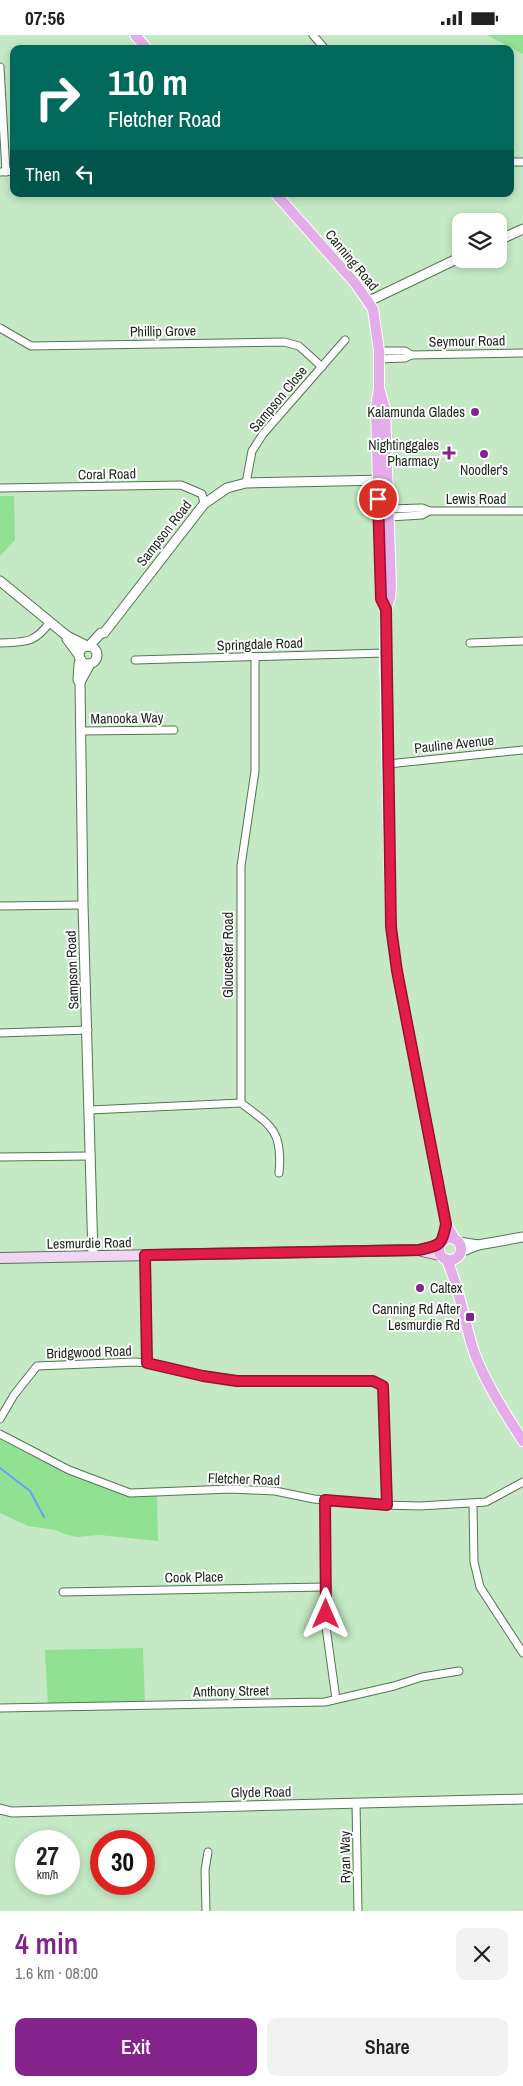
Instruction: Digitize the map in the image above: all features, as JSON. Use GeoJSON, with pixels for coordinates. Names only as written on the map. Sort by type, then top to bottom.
{"type":"FeatureCollection","features":[{"type":"Feature","properties":{"kind":"main road"},"geometry":{"type":"LineString","coordinates":[[135,35],[144,45]]}},
{"type":"Feature","properties":{"kind":"main road","name":"Canning Road"},"geometry":{"type":"LineString","coordinates":[[279,197],[369,301],[376,321],[379,355],[379,388],[376,408],[382,480],[389,513],[391,586],[390,598],[386,609],[385,653],[391,927],[450,1248]]}},
{"type":"Feature","properties":{"kind":"main road","name":"Canning Road"},"geometry":{"type":"LineString","coordinates":[[382,480],[379,513],[381,599],[386,609]]}},
{"type":"Feature","properties":{"kind":"main road"},"geometry":{"type":"LineString","coordinates":[[450,1248],[465,1324],[481,1368],[502,1408],[523,1441]]}},
{"type":"Feature","properties":{"kind":"main road","name":"Lesmurdie Road"},"geometry":{"type":"LineString","coordinates":[[0,1258],[450,1248]]}},
{"type":"Feature","properties":{"kind":"street"},"geometry":{"type":"LineString","coordinates":[[313,35],[322,45]]}},
{"type":"Feature","properties":{"kind":"street"},"geometry":{"type":"LineString","coordinates":[[0,67],[3,172]]}},
{"type":"Feature","properties":{"kind":"street"},"geometry":{"type":"LineString","coordinates":[[507,236],[523,229]]}},
{"type":"Feature","properties":{"kind":"street"},"geometry":{"type":"LineString","coordinates":[[369,301],[452,261]]}},
{"type":"Feature","properties":{"kind":"street","name":"Phillip Grove"},"geometry":{"type":"LineString","coordinates":[[0,328],[31,346],[284,342],[299,345],[313,356],[322,367]]}},
{"type":"Feature","properties":{"kind":"street","name":"Sampson Close"},"geometry":{"type":"LineString","coordinates":[[246,483],[252,451],[263,434],[345,340]]}},
{"type":"Feature","properties":{"kind":"street","name":"Seymour Road"},"geometry":{"type":"LineString","coordinates":[[379,355],[405,358],[411,355],[523,353]]}},
{"type":"Feature","properties":{"kind":"street","name":"Sampson Road"},"geometry":{"type":"LineString","coordinates":[[97,652],[104,633],[204,504],[227,488],[246,483],[382,480]]}},
{"type":"Feature","properties":{"kind":"street","name":"Coral Road"},"geometry":{"type":"LineString","coordinates":[[0,488],[181,485],[202,494],[204,504]]}},
{"type":"Feature","properties":{"kind":"street","name":"Lewis Road"},"geometry":{"type":"LineString","coordinates":[[379,513],[422,508],[429,511],[523,511]]}},
{"type":"Feature","properties":{"kind":"street"},"geometry":{"type":"LineString","coordinates":[[0,581],[67,636],[95,648],[97,652],[96,660],[90,664],[80,682]]}},
{"type":"Feature","properties":{"kind":"street"},"geometry":{"type":"LineString","coordinates":[[0,643],[29,641],[40,635],[50,623]]}},
{"type":"Feature","properties":{"kind":"street","name":"Sampson Road"},"geometry":{"type":"LineString","coordinates":[[88,646],[101,633],[104,633]]}},
{"type":"Feature","properties":{"kind":"street"},"geometry":{"type":"LineString","coordinates":[[67,636],[67,639],[80,657],[90,664]]}},
{"type":"Feature","properties":{"kind":"street"},"geometry":{"type":"LineString","coordinates":[[470,643],[523,641]]}},
{"type":"Feature","properties":{"kind":"street"},"geometry":{"type":"LineString","coordinates":[[80,657],[81,649],[88,646]]}},
{"type":"Feature","properties":{"kind":"street","name":"Springdale Road"},"geometry":{"type":"LineString","coordinates":[[135,660],[385,653]]}},
{"type":"Feature","properties":{"kind":"street","name":"Sampson Road"},"geometry":{"type":"LineString","coordinates":[[80,657],[78,680],[80,682],[83,905],[93,1257]]}},
{"type":"Feature","properties":{"kind":"street","name":"Gloucester Road"},"geometry":{"type":"LineString","coordinates":[[241,1103],[241,866],[255,771],[255,657]]}},
{"type":"Feature","properties":{"kind":"street","name":"Manooka Way"},"geometry":{"type":"LineString","coordinates":[[81,731],[174,730]]}},
{"type":"Feature","properties":{"kind":"street","name":"Pauline Avenue"},"geometry":{"type":"LineString","coordinates":[[388,764],[523,749]]}},
{"type":"Feature","properties":{"kind":"street"},"geometry":{"type":"LineString","coordinates":[[0,906],[83,905]]}},
{"type":"Feature","properties":{"kind":"street"},"geometry":{"type":"LineString","coordinates":[[0,1033],[88,1030]]}},
{"type":"Feature","properties":{"kind":"street"},"geometry":{"type":"LineString","coordinates":[[90,1110],[241,1103],[269,1124],[278,1138],[279,1173]]}},
{"type":"Feature","properties":{"kind":"street"},"geometry":{"type":"LineString","coordinates":[[0,1157],[91,1156]]}},
{"type":"Feature","properties":{"kind":"street"},"geometry":{"type":"LineString","coordinates":[[450,1248],[523,1237]]}},
{"type":"Feature","properties":{"kind":"street"},"geometry":{"type":"LineString","coordinates":[[145,1255],[147,1363]]}},
{"type":"Feature","properties":{"kind":"street","name":"Bridgwood Road"},"geometry":{"type":"LineString","coordinates":[[0,1419],[14,1395],[37,1367],[121,1362],[147,1363],[219,1379],[250,1381],[373,1381],[383,1386],[387,1505]]}},
{"type":"Feature","properties":{"kind":"street","name":"Fletcher Road"},"geometry":{"type":"LineString","coordinates":[[0,1434],[69,1470],[130,1493],[231,1489],[275,1491],[325,1500],[387,1505],[473,1504],[498,1497],[523,1482]]}},
{"type":"Feature","properties":{"kind":"street"},"geometry":{"type":"LineString","coordinates":[[325,1500],[326,1627],[336,1699]]}},
{"type":"Feature","properties":{"kind":"street"},"geometry":{"type":"LineString","coordinates":[[473,1504],[474,1562],[480,1587],[523,1653]]}},
{"type":"Feature","properties":{"kind":"street","name":"Cook Place"},"geometry":{"type":"LineString","coordinates":[[63,1592],[326,1587]]}},
{"type":"Feature","properties":{"kind":"street","name":"Anthony Street"},"geometry":{"type":"LineString","coordinates":[[0,1708],[325,1702],[394,1686],[422,1677],[459,1671]]}},
{"type":"Feature","properties":{"kind":"street","name":"Glyde Road"},"geometry":{"type":"LineString","coordinates":[[0,1809],[12,1812],[523,1799]]}},
{"type":"Feature","properties":{"kind":"street","name":"Ryan Way"},"geometry":{"type":"LineString","coordinates":[[356,1803],[358,1911]]}},
{"type":"Feature","properties":{"kind":"street"},"geometry":{"type":"LineString","coordinates":[[206,1911],[205,1870],[208,1852]]}},
{"type":"Feature","properties":{"kind":"green space"},"geometry":{"type":"Polygon","coordinates":[[[487,35],[523,35],[523,54],[514,49],[514,45],[506,45],[487,35]]]}},
{"type":"Feature","properties":{"kind":"green space"},"geometry":{"type":"Polygon","coordinates":[[[0,496],[14,496],[15,540],[0,556],[0,496]]]}},
{"type":"Feature","properties":{"kind":"green space"},"geometry":{"type":"Polygon","coordinates":[[[0,1434],[69,1470],[130,1493],[157,1491],[158,1541],[99,1535],[77,1537],[55,1530],[28,1526],[0,1513],[0,1434]]]}},
{"type":"Feature","properties":{"kind":"green space"},"geometry":{"type":"Polygon","coordinates":[[[143,1648],[145,1705],[48,1707],[45,1650],[143,1648]]]}},
{"type":"Feature","properties":{"kind":"waterway"},"geometry":{"type":"LineString","coordinates":[[0,1468],[30,1491],[44,1517]]}},
{"type":"Feature","properties":{"kind":"place","name":"Kalamunda Glades"},"geometry":{"type":"Point","coordinates":[475,412]}},
{"type":"Feature","properties":{"kind":"place","name":"Nightinggales Pharmacy"},"geometry":{"type":"Point","coordinates":[449,453]}},
{"type":"Feature","properties":{"kind":"place","name":"Noodler's"},"geometry":{"type":"Point","coordinates":[484,454]}},
{"type":"Feature","properties":{"kind":"place","name":"Caltex"},"geometry":{"type":"Point","coordinates":[420,1288]}},
{"type":"Feature","properties":{"kind":"place","name":"Canning Rd After Lesmurdie Rd"},"geometry":{"type":"Point","coordinates":[470,1317]}},
{"type":"Feature","properties":{"kind":"route"},"geometry":{"type":"LineString","coordinates":[[326,1614],[325,1500],[387,1505],[383,1386],[373,1381],[237,1381],[203,1376],[147,1363],[145,1255],[419,1250],[439,1245],[443,1240],[446,1224],[397,971],[391,927],[385,653],[386,609],[381,599],[378,499]]}}]}
